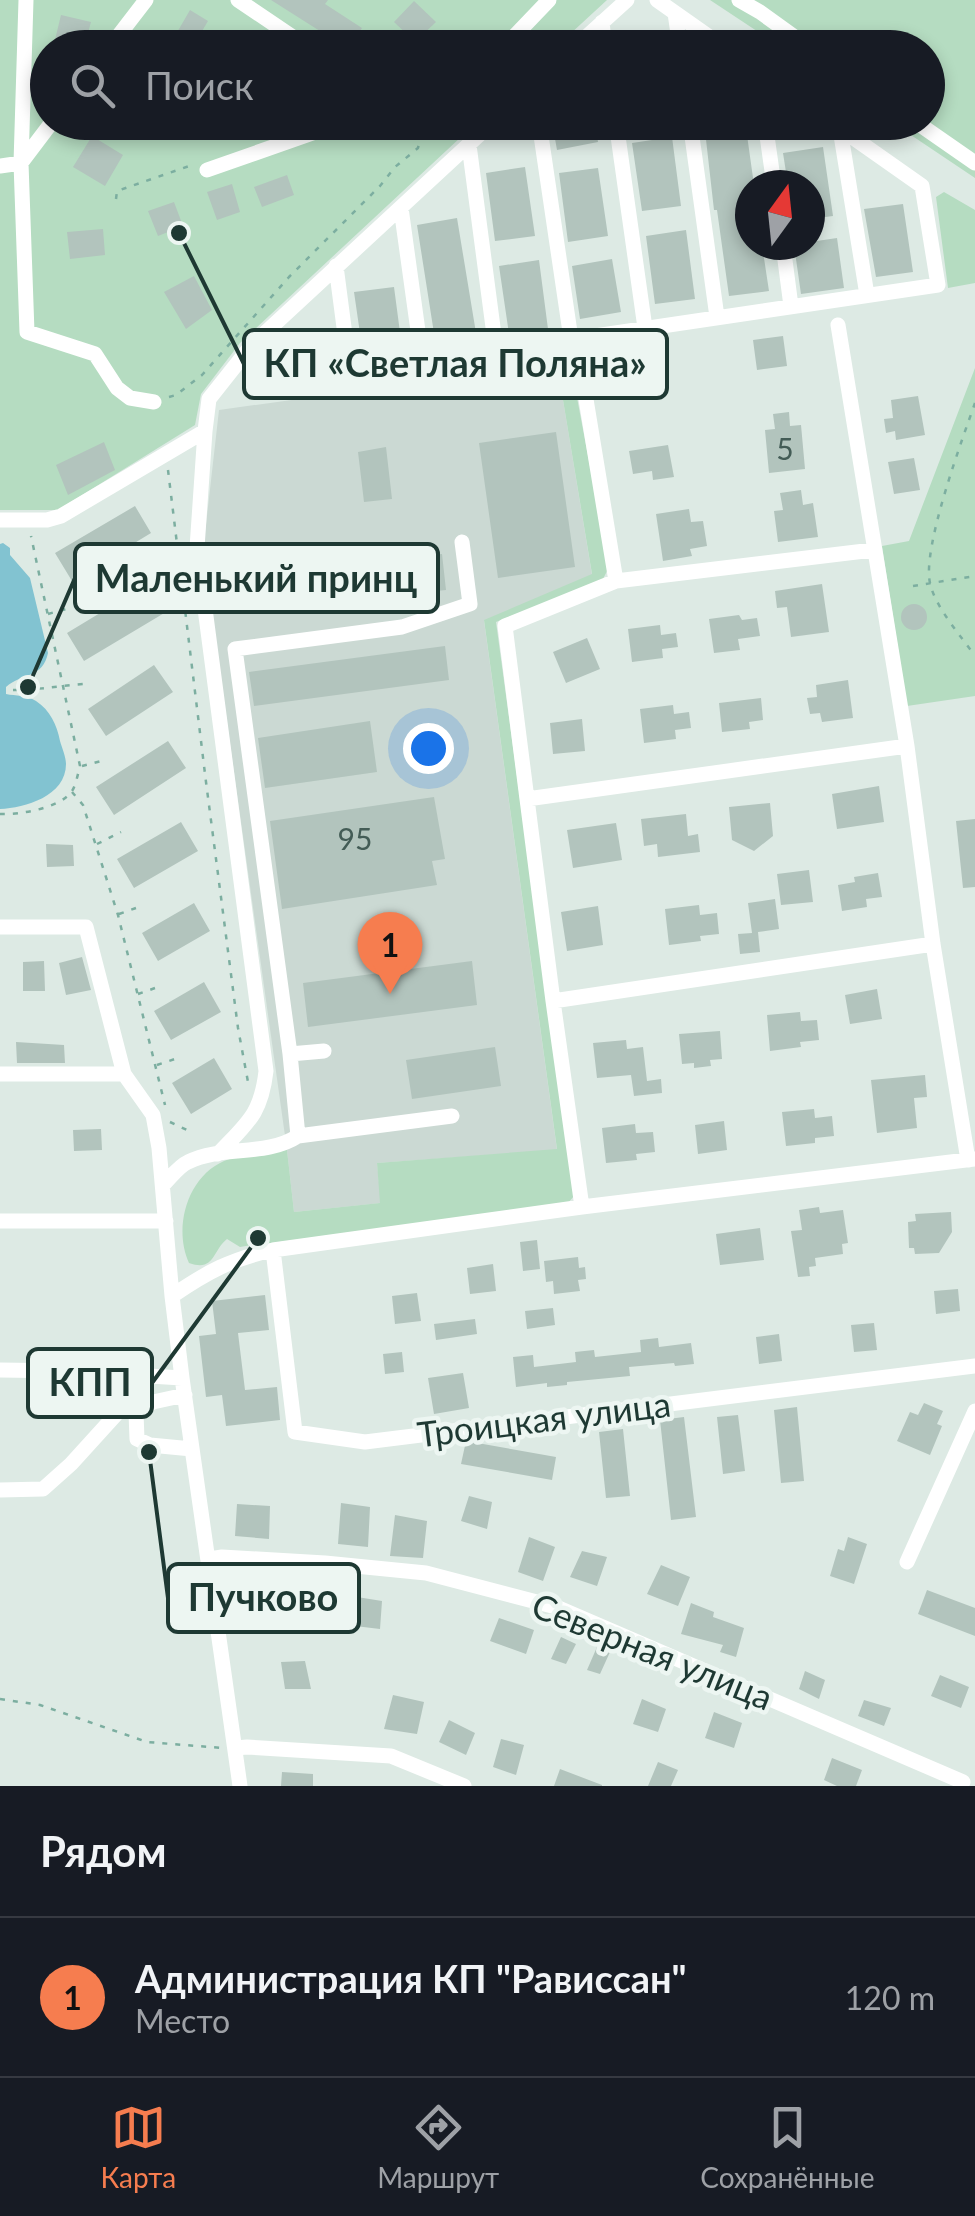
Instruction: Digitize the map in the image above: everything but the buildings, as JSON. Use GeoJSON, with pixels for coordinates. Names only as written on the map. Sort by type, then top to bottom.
{"type":"FeatureCollection","features":[{"type":"Feature","properties":{"kind":"street"},"geometry":{"type":"LineString","coordinates":[[26,0],[21,162],[27,332],[95,354],[117,388],[130,398],[154,402]]}},
{"type":"Feature","properties":{"kind":"street"},"geometry":{"type":"LineString","coordinates":[[123,30],[146,0]]}},
{"type":"Feature","properties":{"kind":"street"},"geometry":{"type":"LineString","coordinates":[[238,0],[282,30]]}},
{"type":"Feature","properties":{"kind":"street"},"geometry":{"type":"LineString","coordinates":[[521,30],[550,0]]}},
{"type":"Feature","properties":{"kind":"street"},"geometry":{"type":"LineString","coordinates":[[593,30],[627,0]]}},
{"type":"Feature","properties":{"kind":"street"},"geometry":{"type":"LineString","coordinates":[[658,0],[699,30]]}},
{"type":"Feature","properties":{"kind":"street"},"geometry":{"type":"LineString","coordinates":[[739,0],[783,30]]}},
{"type":"Feature","properties":{"kind":"street"},"geometry":{"type":"LineString","coordinates":[[675,13],[677,30]]}},
{"type":"Feature","properties":{"kind":"street"},"geometry":{"type":"LineString","coordinates":[[602,22],[603,30]]}},
{"type":"Feature","properties":{"kind":"street"},"geometry":{"type":"LineString","coordinates":[[0,166],[21,162],[38,140]]}},
{"type":"Feature","properties":{"kind":"street"},"geometry":{"type":"LineString","coordinates":[[207,170],[293,140]]}},
{"type":"Feature","properties":{"kind":"street"},"geometry":{"type":"LineString","coordinates":[[218,1154],[248,1122],[262,1099],[266,1071],[197,548],[209,399],[251,346],[475,140]]}},
{"type":"Feature","properties":{"kind":"street"},"geometry":{"type":"LineString","coordinates":[[542,140],[571,339]]}},
{"type":"Feature","properties":{"kind":"street"},"geometry":{"type":"LineString","coordinates":[[619,140],[645,328]]}},
{"type":"Feature","properties":{"kind":"street"},"geometry":{"type":"LineString","coordinates":[[692,140],[717,317]]}},
{"type":"Feature","properties":{"kind":"street"},"geometry":{"type":"LineString","coordinates":[[768,140],[772,170]]}},
{"type":"Feature","properties":{"kind":"street"},"geometry":{"type":"LineString","coordinates":[[838,140],[866,294]]}},
{"type":"Feature","properties":{"kind":"street"},"geometry":{"type":"LineString","coordinates":[[251,346],[319,384],[396,376],[446,358],[496,350],[938,285],[922,186],[856,140]]}},
{"type":"Feature","properties":{"kind":"street"},"geometry":{"type":"LineString","coordinates":[[941,140],[975,164]]}},
{"type":"Feature","properties":{"kind":"street"},"geometry":{"type":"LineString","coordinates":[[469,146],[496,350]]}},
{"type":"Feature","properties":{"kind":"street"},"geometry":{"type":"LineString","coordinates":[[401,208],[423,366]]}},
{"type":"Feature","properties":{"kind":"street"},"geometry":{"type":"LineString","coordinates":[[784,260],[791,306]]}},
{"type":"Feature","properties":{"kind":"street"},"geometry":{"type":"LineString","coordinates":[[336,266],[352,381]]}},
{"type":"Feature","properties":{"kind":"street"},"geometry":{"type":"LineString","coordinates":[[172,1296],[211,1270],[273,1250],[972,1159],[933,944],[906,746],[838,325]]}},
{"type":"Feature","properties":{"kind":"street"},"geometry":{"type":"LineString","coordinates":[[580,363],[616,581]]}},
{"type":"Feature","properties":{"kind":"street"},"geometry":{"type":"LineString","coordinates":[[0,520],[47,520],[61,516],[204,431]]}},
{"type":"Feature","properties":{"kind":"street"},"geometry":{"type":"LineString","coordinates":[[298,1136],[235,649],[402,627],[470,604],[462,542]]}},
{"type":"Feature","properties":{"kind":"street"},"geometry":{"type":"LineString","coordinates":[[582,1207],[504,626],[616,581],[873,550]]}},
{"type":"Feature","properties":{"kind":"street"},"geometry":{"type":"LineString","coordinates":[[527,799],[906,746]]}},
{"type":"Feature","properties":{"kind":"street"},"geometry":{"type":"LineString","coordinates":[[0,927],[86,927],[124,1074],[152,1114],[164,1184],[172,1296],[192,1449],[240,1786]]}},
{"type":"Feature","properties":{"kind":"street"},"geometry":{"type":"LineString","coordinates":[[553,1001],[933,944]]}},
{"type":"Feature","properties":{"kind":"street"},"geometry":{"type":"LineString","coordinates":[[290,1054],[324,1051]]}},
{"type":"Feature","properties":{"kind":"street"},"geometry":{"type":"LineString","coordinates":[[0,1074],[124,1074]]}},
{"type":"Feature","properties":{"kind":"street"},"geometry":{"type":"LineString","coordinates":[[164,1184],[187,1162],[218,1154],[286,1144],[298,1136],[452,1116]]}},
{"type":"Feature","properties":{"kind":"street"},"geometry":{"type":"LineString","coordinates":[[0,1221],[166,1222]]}},
{"type":"Feature","properties":{"kind":"street","name":"Троицкая улица"},"geometry":{"type":"LineString","coordinates":[[273,1250],[295,1432],[365,1442],[975,1366]]}},
{"type":"Feature","properties":{"kind":"street"},"geometry":{"type":"LineString","coordinates":[[0,1370],[150,1377],[184,1387]]}},
{"type":"Feature","properties":{"kind":"street"},"geometry":{"type":"LineString","coordinates":[[0,1490],[42,1488],[71,1464],[150,1377]]}},
{"type":"Feature","properties":{"kind":"street"},"geometry":{"type":"LineString","coordinates":[[184,1387],[136,1414],[137,1439],[150,1445],[192,1449]]}},
{"type":"Feature","properties":{"kind":"street"},"geometry":{"type":"LineString","coordinates":[[907,1562],[975,1412]]}},
{"type":"Feature","properties":{"kind":"street","name":"Северная улица"},"geometry":{"type":"LineString","coordinates":[[210,1560],[222,1557],[325,1563],[426,1573],[556,1607],[964,1782]]}},
{"type":"Feature","properties":{"kind":"street"},"geometry":{"type":"LineString","coordinates":[[236,1748],[391,1756],[464,1786]]}},
{"type":"Feature","properties":{"kind":"path"},"geometry":{"type":"LineString","coordinates":[[154,402],[176,395],[202,376],[288,276],[380,186],[394,166],[418,148],[420,140]]}},
{"type":"Feature","properties":{"kind":"path"},"geometry":{"type":"LineString","coordinates":[[116,199],[117,190],[196,164],[207,170]]}},
{"type":"Feature","properties":{"kind":"path"},"geometry":{"type":"LineString","coordinates":[[975,403],[932,540],[930,583],[944,612],[975,656]]}},
{"type":"Feature","properties":{"kind":"path"},"geometry":{"type":"LineString","coordinates":[[166,454],[238,1028],[250,1094]]}},
{"type":"Feature","properties":{"kind":"path"},"geometry":{"type":"LineString","coordinates":[[0,814],[16,814],[57,803],[72,792],[80,766],[30,535]]}},
{"type":"Feature","properties":{"kind":"path"},"geometry":{"type":"LineString","coordinates":[[913,586],[975,576]]}},
{"type":"Feature","properties":{"kind":"path"},"geometry":{"type":"LineString","coordinates":[[47,614],[66,609]]}},
{"type":"Feature","properties":{"kind":"path"},"geometry":{"type":"LineString","coordinates":[[13,690],[83,684]]}},
{"type":"Feature","properties":{"kind":"path"},"geometry":{"type":"LineString","coordinates":[[80,766],[102,761]]}},
{"type":"Feature","properties":{"kind":"path"},"geometry":{"type":"LineString","coordinates":[[72,792],[83,805],[118,915],[164,1103]]}},
{"type":"Feature","properties":{"kind":"path"},"geometry":{"type":"LineString","coordinates":[[96,845],[121,832]]}},
{"type":"Feature","properties":{"kind":"path"},"geometry":{"type":"LineString","coordinates":[[118,915],[136,908]]}},
{"type":"Feature","properties":{"kind":"path"},"geometry":{"type":"LineString","coordinates":[[136,994],[158,987]]}},
{"type":"Feature","properties":{"kind":"path"},"geometry":{"type":"LineString","coordinates":[[155,1066],[175,1059]]}},
{"type":"Feature","properties":{"kind":"path"},"geometry":{"type":"LineString","coordinates":[[169,1122],[187,1130]]}},
{"type":"Feature","properties":{"kind":"path"},"geometry":{"type":"LineString","coordinates":[[0,1699],[40,1706],[146,1742],[236,1748]]}},
{"type":"Feature","properties":{"kind":"shaded area"},"geometry":{"type":"Polygon","coordinates":[[[555,352],[592,575],[484,621],[557,1150],[377,1163],[381,1203],[294,1212],[203,551],[219,410],[449,378],[449,370],[555,352]]]}},
{"type":"Feature","properties":{"kind":"green space"},"geometry":{"type":"Polygon","coordinates":[[[0,0],[607,0],[574,30],[30,30],[30,140],[458,140],[240,343],[201,394],[195,425],[58,510],[0,510],[0,0]]]}},
{"type":"Feature","properties":{"kind":"green space"},"geometry":{"type":"Polygon","coordinates":[[[710,0],[975,0],[975,178],[918,140],[945,140],[945,30],[755,30],[710,0]]]}},
{"type":"Feature","properties":{"kind":"green space"},"geometry":{"type":"Polygon","coordinates":[[[944,192],[975,210],[975,283],[948,288],[936,197],[944,192]]]}},
{"type":"Feature","properties":{"kind":"green space"},"geometry":{"type":"Polygon","coordinates":[[[568,350],[609,567],[602,581],[496,622],[574,1196],[568,1203],[265,1244],[264,1231],[252,1231],[252,1245],[240,1247],[227,1239],[208,1263],[189,1263],[184,1249],[183,1220],[192,1191],[211,1169],[231,1158],[287,1150],[294,1212],[380,1203],[377,1163],[557,1149],[484,620],[592,574],[555,352],[568,350]]]}},
{"type":"Feature","properties":{"kind":"green space"},"geometry":{"type":"Polygon","coordinates":[[[975,368],[975,696],[907,706],[882,546],[909,541],[975,368]]]}},
{"type":"Feature","properties":{"kind":"water"},"geometry":{"type":"Polygon","coordinates":[[[0,544],[30,578],[48,653],[42,667],[6,687],[6,694],[32,699],[45,709],[57,729],[66,764],[64,775],[52,792],[32,803],[0,809],[0,544]]]}},
{"type":"Feature","properties":{"kind":"place","name":"КП «Светлая Поляна»"},"geometry":{"type":"Point","coordinates":[179,233]}},
{"type":"Feature","properties":{"kind":"place","name":"Маленький принц"},"geometry":{"type":"Point","coordinates":[28,687]}},
{"type":"Feature","properties":{"kind":"place","name":"Администрация КП \"Рависсан\""},"geometry":{"type":"Point","coordinates":[390,994]}},
{"type":"Feature","properties":{"kind":"place","name":"КПП"},"geometry":{"type":"Point","coordinates":[258,1238]}},
{"type":"Feature","properties":{"kind":"place","name":"Пучково"},"geometry":{"type":"Point","coordinates":[149,1452]}}]}
